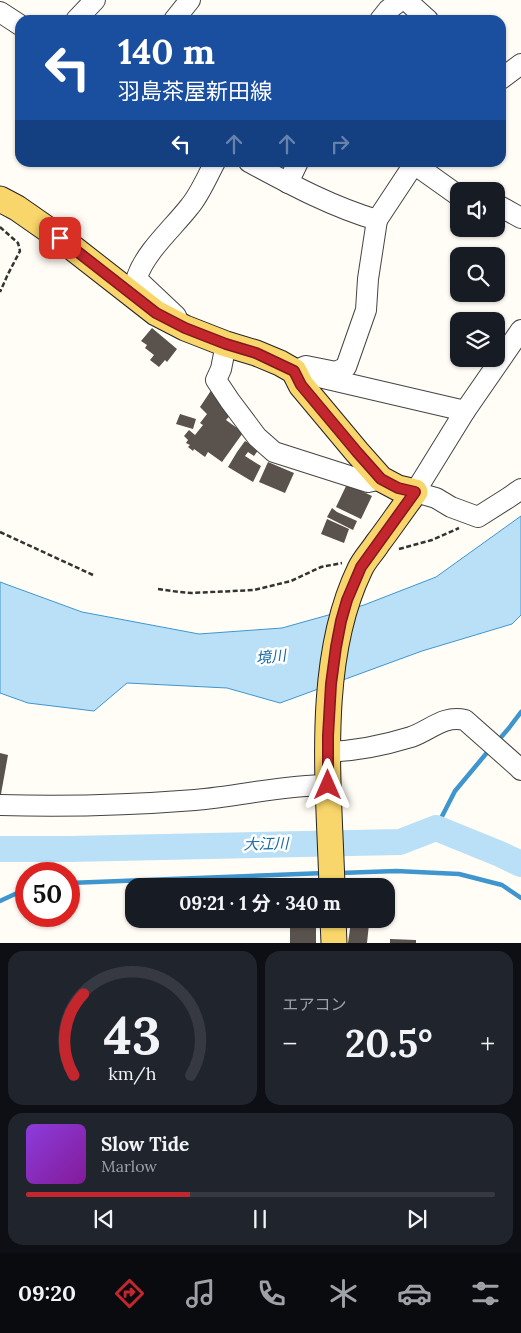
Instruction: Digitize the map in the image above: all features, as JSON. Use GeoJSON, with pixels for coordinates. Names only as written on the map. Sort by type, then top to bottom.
{"type":"FeatureCollection","features":[{"type":"Feature","properties":{"kind":"main road"},"geometry":{"type":"LineString","coordinates":[[0,199],[17,208],[60,238],[156,313],[178,325],[226,344],[256,353],[294,371],[301,385],[381,479],[398,488],[415,492],[365,561],[347,600],[341,621],[331,684],[328,744],[332,878]]}},
{"type":"Feature","properties":{"kind":"main road"},"geometry":{"type":"LineString","coordinates":[[333,928],[334,943]]}},
{"type":"Feature","properties":{"kind":"street"},"geometry":{"type":"LineString","coordinates":[[80,15],[94,0]]}},
{"type":"Feature","properties":{"kind":"street"},"geometry":{"type":"LineString","coordinates":[[178,15],[190,0]]}},
{"type":"Feature","properties":{"kind":"street"},"geometry":{"type":"LineString","coordinates":[[384,15],[401,0]]}},
{"type":"Feature","properties":{"kind":"street"},"geometry":{"type":"LineString","coordinates":[[406,0],[422,15]]}},
{"type":"Feature","properties":{"kind":"street"},"geometry":{"type":"LineString","coordinates":[[0,12],[15,22]]}},
{"type":"Feature","properties":{"kind":"street"},"geometry":{"type":"LineString","coordinates":[[506,75],[521,64]]}},
{"type":"Feature","properties":{"kind":"street"},"geometry":{"type":"LineString","coordinates":[[178,325],[176,316],[137,277],[140,268],[164,236],[191,205],[212,167]]}},
{"type":"Feature","properties":{"kind":"street"},"geometry":{"type":"LineString","coordinates":[[258,167],[354,214],[377,220]]}},
{"type":"Feature","properties":{"kind":"street"},"geometry":{"type":"LineString","coordinates":[[288,183],[296,167]]}},
{"type":"Feature","properties":{"kind":"street"},"geometry":{"type":"LineString","coordinates":[[294,371],[306,366],[336,372],[346,367],[366,310],[368,279],[377,220],[410,167]]}},
{"type":"Feature","properties":{"kind":"street"},"geometry":{"type":"LineString","coordinates":[[419,167],[450,190]]}},
{"type":"Feature","properties":{"kind":"street"},"geometry":{"type":"LineString","coordinates":[[505,209],[521,218]]}},
{"type":"Feature","properties":{"kind":"street"},"geometry":{"type":"LineString","coordinates":[[521,330],[466,411],[415,492],[436,498],[451,507],[478,517],[521,489]]}},
{"type":"Feature","properties":{"kind":"street"},"geometry":{"type":"LineString","coordinates":[[226,344],[221,369],[216,380],[257,437],[274,452],[368,482],[381,479]]}},
{"type":"Feature","properties":{"kind":"street"},"geometry":{"type":"LineString","coordinates":[[294,371],[466,411]]}},
{"type":"Feature","properties":{"kind":"street"},"geometry":{"type":"LineString","coordinates":[[328,744],[346,752],[412,736],[437,723],[457,718],[465,720],[519,768]]}},
{"type":"Feature","properties":{"kind":"street"},"geometry":{"type":"LineString","coordinates":[[0,805],[79,806],[196,800],[308,785],[328,785]]}},
{"type":"Feature","properties":{"kind":"path"},"geometry":{"type":"LineString","coordinates":[[0,227],[18,243],[20,251],[0,292]]}},
{"type":"Feature","properties":{"kind":"path"},"geometry":{"type":"LineString","coordinates":[[158,589],[192,593],[254,590],[291,581],[320,567],[353,561],[365,561],[411,547],[457,529],[478,517]]}},
{"type":"Feature","properties":{"kind":"path"},"geometry":{"type":"LineString","coordinates":[[0,532],[93,575]]}},
{"type":"Feature","properties":{"kind":"water","name":"境川"},"geometry":{"type":"Polygon","coordinates":[[[521,516],[521,615],[512,624],[422,651],[280,703],[227,688],[127,683],[94,711],[28,703],[0,693],[0,582],[82,612],[199,634],[282,628],[364,605],[436,577],[521,516]]]}},
{"type":"Feature","properties":{"kind":"building"},"geometry":{"type":"Polygon","coordinates":[[[152,328],[177,349],[167,362],[165,360],[159,367],[150,360],[154,355],[145,348],[147,345],[141,341],[152,328]]]}},
{"type":"Feature","properties":{"kind":"building"},"geometry":{"type":"Polygon","coordinates":[[[214,386],[234,411],[226,420],[237,428],[239,425],[245,430],[222,462],[208,452],[205,457],[194,449],[193,451],[188,447],[190,445],[186,443],[188,440],[184,436],[189,430],[195,435],[203,425],[200,423],[207,414],[200,407],[214,386]]]}},
{"type":"Feature","properties":{"kind":"building"},"geometry":{"type":"Polygon","coordinates":[[[180,414],[196,419],[193,429],[176,424],[180,414]]]}},
{"type":"Feature","properties":{"kind":"building"},"geometry":{"type":"Polygon","coordinates":[[[253,440],[261,446],[254,456],[248,452],[245,456],[261,466],[253,482],[228,467],[245,441],[250,444],[253,440]]]}},
{"type":"Feature","properties":{"kind":"building"},"geometry":{"type":"Polygon","coordinates":[[[268,462],[294,473],[285,493],[259,482],[268,462]]]}},
{"type":"Feature","properties":{"kind":"building"},"geometry":{"type":"Polygon","coordinates":[[[347,484],[372,496],[361,519],[336,507],[347,484]]]}},
{"type":"Feature","properties":{"kind":"building"},"geometry":{"type":"Polygon","coordinates":[[[332,508],[357,521],[353,530],[327,517],[332,508]]]}},
{"type":"Feature","properties":{"kind":"building"},"geometry":{"type":"Polygon","coordinates":[[[327,519],[349,529],[344,543],[321,534],[327,519]]]}},
{"type":"Feature","properties":{"kind":"building"},"geometry":{"type":"Polygon","coordinates":[[[0,753],[8,755],[1,794],[0,794],[0,753]]]}},
{"type":"Feature","properties":{"kind":"building"},"geometry":{"type":"Polygon","coordinates":[[[290,928],[316,928],[316,943],[290,943],[290,928]]]}},
{"type":"Feature","properties":{"kind":"building"},"geometry":{"type":"Polygon","coordinates":[[[350,928],[369,928],[367,943],[348,943],[350,928]]]}},
{"type":"Feature","properties":{"kind":"building"},"geometry":{"type":"Polygon","coordinates":[[[390,939],[416,940],[416,943],[390,943],[390,939]]]}},
{"type":"Feature","properties":{"kind":"waterway"},"geometry":{"type":"LineString","coordinates":[[497,742],[521,712]]}},
{"type":"Feature","properties":{"kind":"waterway"},"geometry":{"type":"LineString","coordinates":[[436,828],[455,791],[490,749]]}},
{"type":"Feature","properties":{"kind":"waterway","name":"大江川"},"geometry":{"type":"LineString","coordinates":[[0,849],[400,842],[436,828],[521,864]]}},
{"type":"Feature","properties":{"kind":"waterway"},"geometry":{"type":"LineString","coordinates":[[340,873],[396,871],[459,874],[502,885],[521,898]]}},
{"type":"Feature","properties":{"kind":"waterway"},"geometry":{"type":"LineString","coordinates":[[80,883],[325,873]]}},
{"type":"Feature","properties":{"kind":"waterway"},"geometry":{"type":"LineString","coordinates":[[0,901],[15,894]]}},
{"type":"Feature","properties":{"kind":"route"},"geometry":{"type":"LineString","coordinates":[[60,238],[156,313],[185,328],[256,353],[294,371],[301,385],[381,479],[398,488],[415,492],[361,567],[347,600],[336,647],[331,684],[328,785]]}}]}
